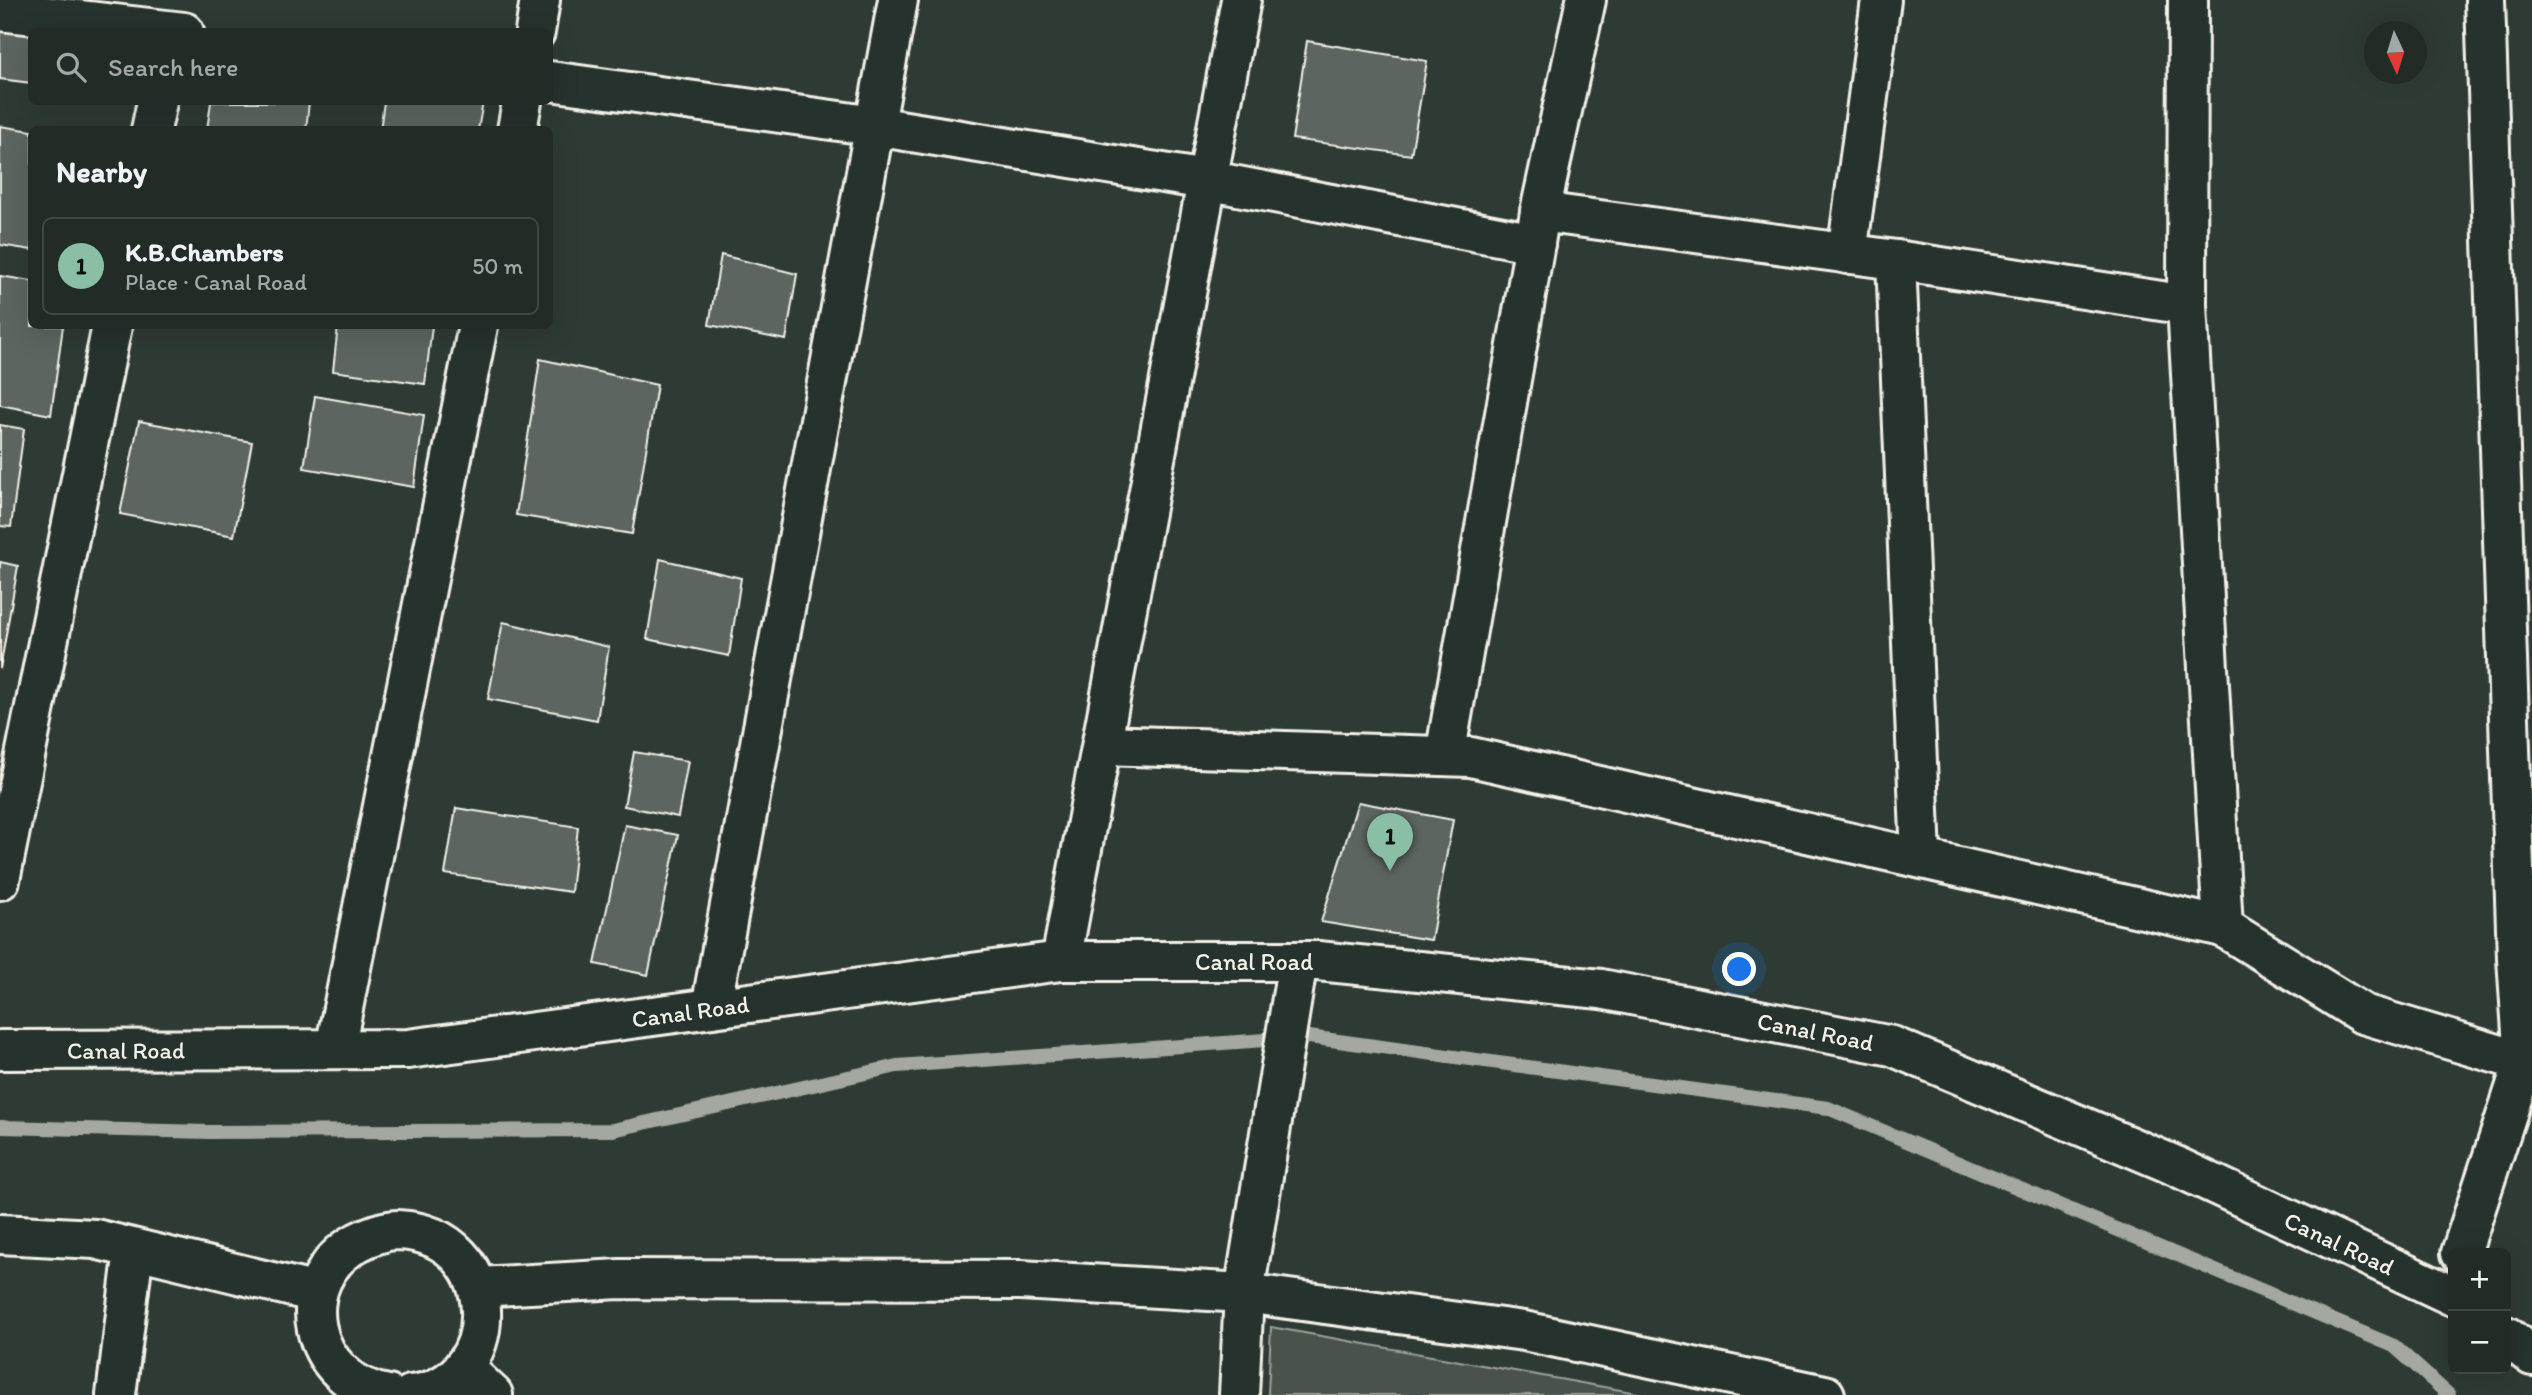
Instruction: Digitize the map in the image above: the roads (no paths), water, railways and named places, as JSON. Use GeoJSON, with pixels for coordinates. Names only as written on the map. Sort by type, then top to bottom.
{"type":"FeatureCollection","features":[{"type":"Feature","properties":{"kind":"street"},"geometry":{"type":"LineString","coordinates":[[535,28],[540,0]]}},
{"type":"Feature","properties":{"kind":"street"},"geometry":{"type":"LineString","coordinates":[[711,1008],[898,0]]}},
{"type":"Feature","properties":{"kind":"street"},"geometry":{"type":"LineString","coordinates":[[1061,961],[1241,0]]}},
{"type":"Feature","properties":{"kind":"street"},"geometry":{"type":"LineString","coordinates":[[1445,755],[1538,227],[1586,0]]}},
{"type":"Feature","properties":{"kind":"street"},"geometry":{"type":"LineString","coordinates":[[1847,254],[1881,0]]}},
{"type":"Feature","properties":{"kind":"street"},"geometry":{"type":"LineString","coordinates":[[2188,0],[2187,305],[2223,927]]}},
{"type":"Feature","properties":{"kind":"street"},"geometry":{"type":"LineString","coordinates":[[2463,1248],[2524,1062],[2517,958],[2485,0]]}},
{"type":"Feature","properties":{"kind":"street"},"geometry":{"type":"LineString","coordinates":[[0,11],[175,23]]}},
{"type":"Feature","properties":{"kind":"street"},"geometry":{"type":"LineString","coordinates":[[553,81],[875,126],[1206,180],[1538,227],[1847,254],[2187,305]]}},
{"type":"Feature","properties":{"kind":"street"},"geometry":{"type":"LineString","coordinates":[[152,126],[156,105]]}},
{"type":"Feature","properties":{"kind":"street"},"geometry":{"type":"LineString","coordinates":[[518,126],[521,105]]}},
{"type":"Feature","properties":{"kind":"street"},"geometry":{"type":"LineString","coordinates":[[1896,260],[1921,858]]}},
{"type":"Feature","properties":{"kind":"street"},"geometry":{"type":"LineString","coordinates":[[0,880],[111,329]]}},
{"type":"Feature","properties":{"kind":"street"},"geometry":{"type":"LineString","coordinates":[[335,1049],[477,329]]}},
{"type":"Feature","properties":{"kind":"street"},"geometry":{"type":"LineString","coordinates":[[1102,745],[1471,757],[2223,927],[2363,1014],[2524,1062]]}},
{"type":"Feature","properties":{"kind":"street","name":"Canal Road"},"geometry":{"type":"LineString","coordinates":[[0,1050],[408,1049],[1061,961],[1318,961],[1601,989],[1892,1046],[2169,1163],[2448,1287]]}},
{"type":"Feature","properties":{"kind":"street"},"geometry":{"type":"LineString","coordinates":[[1239,1395],[1244,1293],[1298,961]]}},
{"type":"Feature","properties":{"kind":"street"},"geometry":{"type":"LineString","coordinates":[[376,1394],[349,1381],[331,1364],[320,1342],[315,1317],[317,1293],[328,1268],[346,1248],[370,1236],[396,1230],[423,1233],[447,1245],[466,1264],[479,1287],[483,1315],[477,1343],[463,1367],[444,1383],[421,1394],[411,1395]]}},
{"type":"Feature","properties":{"kind":"street"},"geometry":{"type":"LineString","coordinates":[[0,1234],[96,1239],[317,1293]]}},
{"type":"Feature","properties":{"kind":"street"},"geometry":{"type":"LineString","coordinates":[[116,1395],[134,1249]]}},
{"type":"Feature","properties":{"kind":"street"},"geometry":{"type":"LineString","coordinates":[[479,1287],[620,1279],[1021,1280],[1244,1293],[1524,1331],[1825,1395]]}},
{"type":"Feature","properties":{"kind":"street"},"geometry":{"type":"LineString","coordinates":[[2511,1340],[2532,1356]]}},
{"type":"Feature","properties":{"kind":"street"},"geometry":{"type":"LineString","coordinates":[[463,1367],[493,1395]]}},
{"type":"Feature","properties":{"kind":"waterway"},"geometry":{"type":"LineString","coordinates":[[0,1127],[209,1132],[613,1130],[897,1066],[1309,1037],[1828,1108],[2394,1346],[2449,1395]]}},
{"type":"Feature","properties":{"kind":"place","name":"K.B.Chambers"},"geometry":{"type":"Point","coordinates":[1390,871]}}]}
